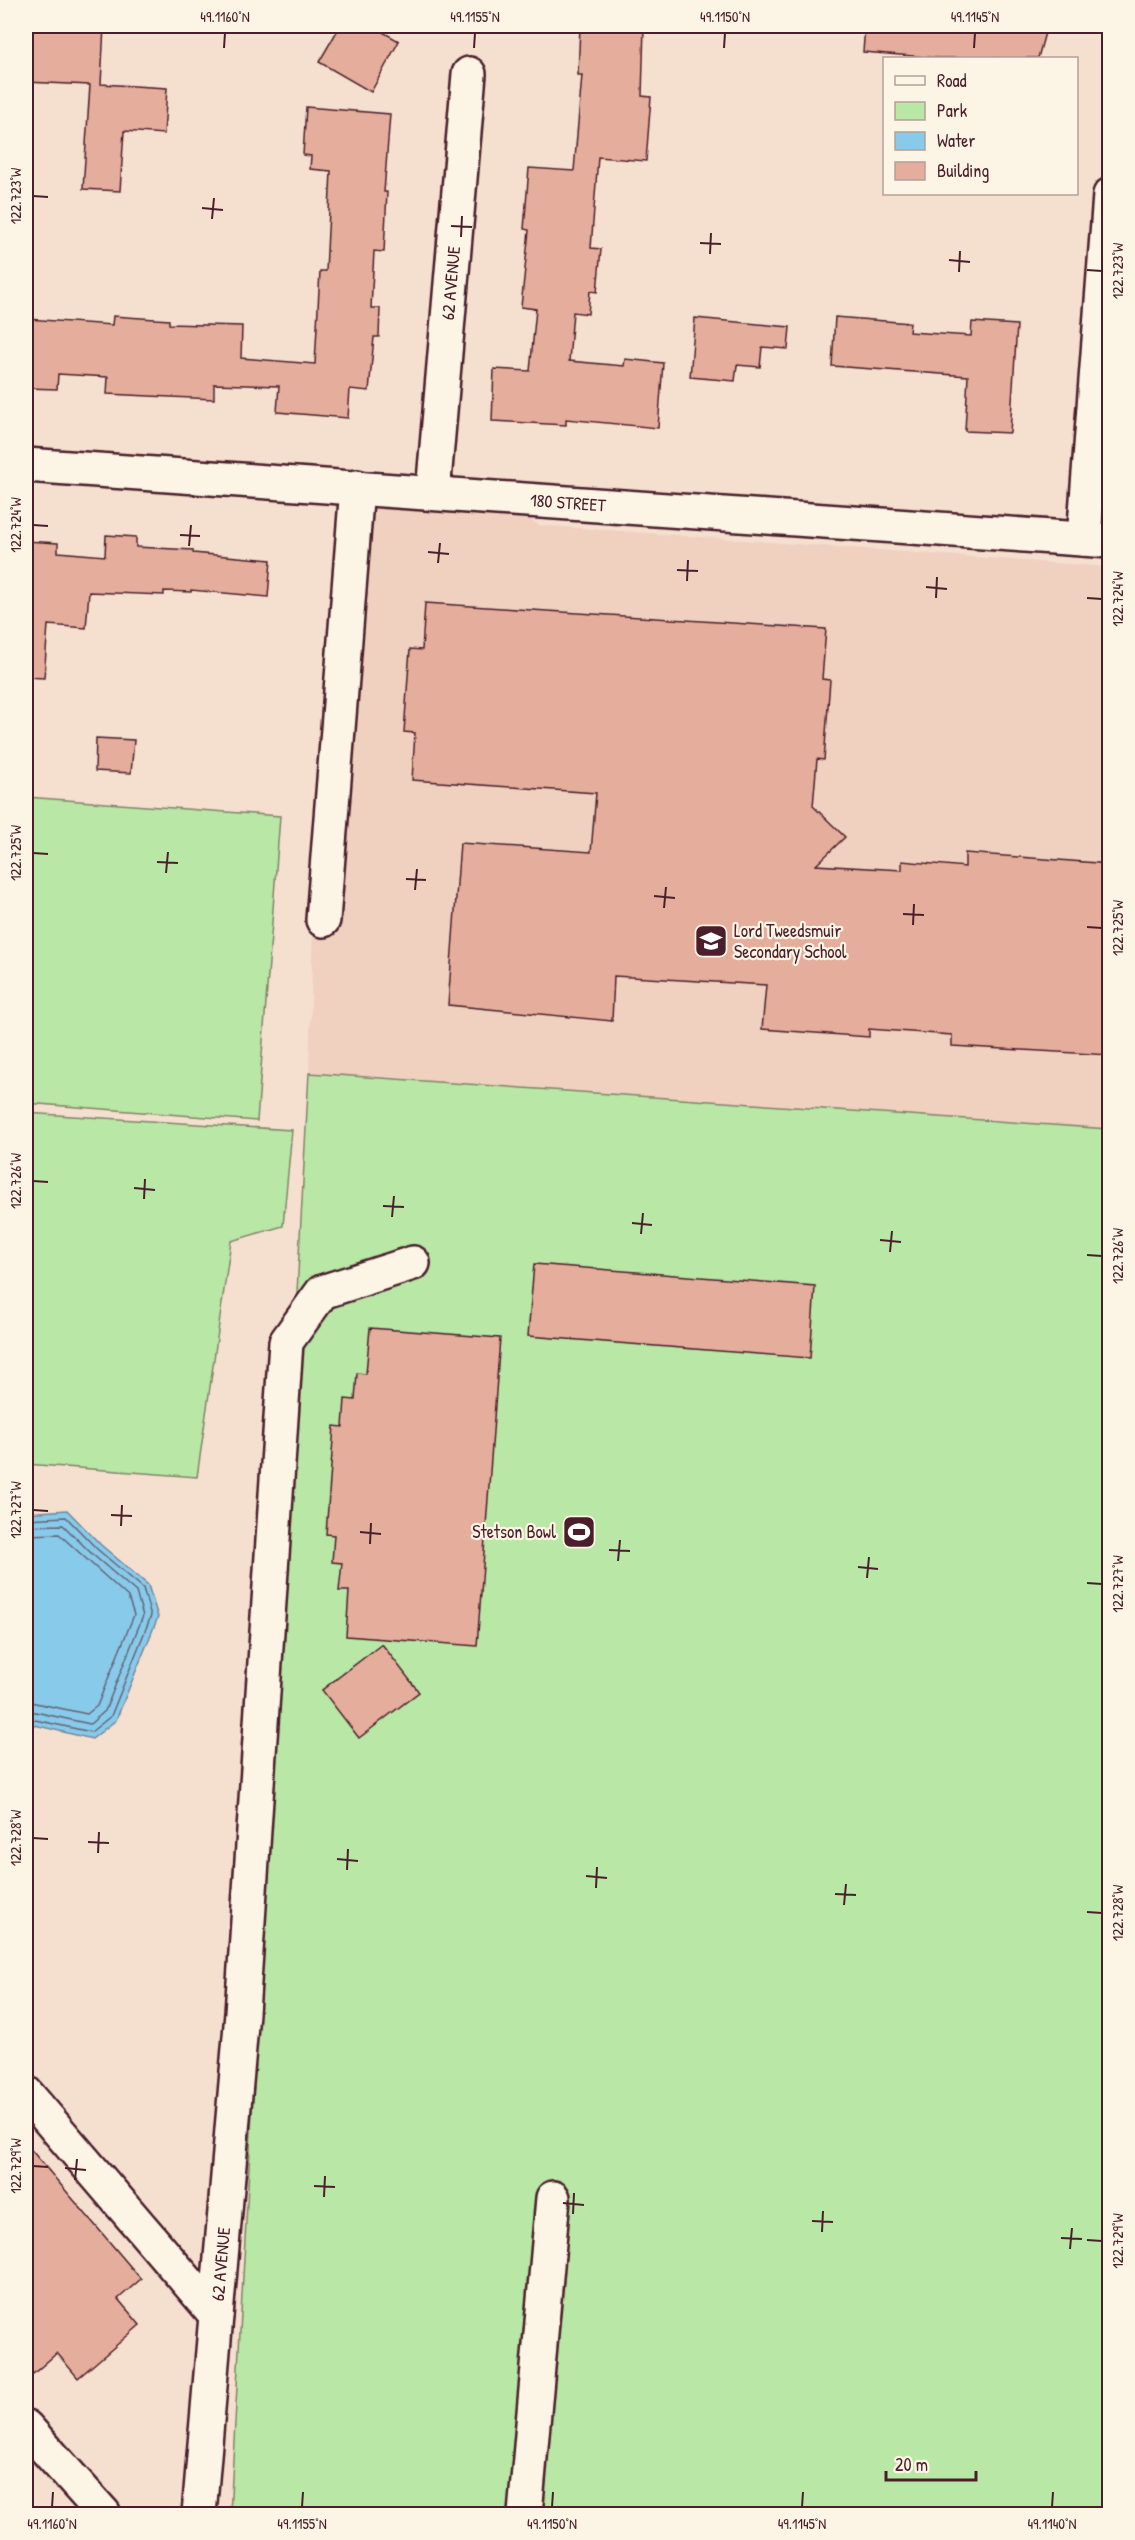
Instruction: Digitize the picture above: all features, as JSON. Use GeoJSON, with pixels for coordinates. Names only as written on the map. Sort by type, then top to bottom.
{"type":"FeatureCollection","features":[{"type":"Feature","properties":{"kind":"street","name":"62 AVENUE"},"geometry":{"type":"LineString","coordinates":[[433,493],[469,74]]}},
{"type":"Feature","properties":{"kind":"street"},"geometry":{"type":"LineString","coordinates":[[1096,540],[1110,195]]}},
{"type":"Feature","properties":{"kind":"street","name":"180 STREET"},"geometry":{"type":"LineString","coordinates":[[26,465],[1096,540]]}},
{"type":"Feature","properties":{"kind":"street"},"geometry":{"type":"LineString","coordinates":[[323,920],[357,487]]}},
{"type":"Feature","properties":{"kind":"street","name":"62 AVENUE"},"geometry":{"type":"LineString","coordinates":[[199,2514],[242,2013],[286,1342],[322,1292],[413,1263]]}},
{"type":"Feature","properties":{"kind":"street"},"geometry":{"type":"LineString","coordinates":[[26,2093],[216,2316]]}},
{"type":"Feature","properties":{"kind":"street"},"geometry":{"type":"LineString","coordinates":[[525,2514],[553,2198]]}},
{"type":"Feature","properties":{"kind":"street"},"geometry":{"type":"LineString","coordinates":[[26,2427],[104,2514]]}},
{"type":"Feature","properties":{"kind":"shaded area","name":"Lord Tweedsmuir Secondary School"},"geometry":{"type":"Polygon","coordinates":[[[332,500],[525,516],[539,525],[1109,567],[1109,1129],[309,1073],[316,809],[341,520],[332,500]]]}},
{"type":"Feature","properties":{"kind":"green space"},"geometry":{"type":"Polygon","coordinates":[[[26,797],[280,816],[257,1121],[26,1103],[26,797]]]}},
{"type":"Feature","properties":{"kind":"green space"},"geometry":{"type":"Polygon","coordinates":[[[309,1073],[1109,1129],[1109,2514],[230,2514],[309,1073]]]}},
{"type":"Feature","properties":{"kind":"green space"},"geometry":{"type":"Polygon","coordinates":[[[26,1113],[292,1130],[283,1226],[231,1241],[197,1477],[26,1464],[26,1113]]]}},
{"type":"Feature","properties":{"kind":"water"},"geometry":{"type":"Polygon","coordinates":[[[67,1510],[101,1545],[148,1585],[158,1617],[116,1720],[92,1739],[26,1723],[26,1513],[67,1510]]]}},
{"type":"Feature","properties":{"kind":"building"},"geometry":{"type":"Polygon","coordinates":[[[26,26],[104,26],[101,84],[167,88],[164,134],[124,131],[120,191],[83,189],[90,85],[26,82],[26,26]]]}},
{"type":"Feature","properties":{"kind":"building"},"geometry":{"type":"Polygon","coordinates":[[[340,26],[372,26],[399,41],[371,92],[319,62],[340,26]]]}},
{"type":"Feature","properties":{"kind":"building"},"geometry":{"type":"Polygon","coordinates":[[[580,26],[644,26],[642,96],[651,97],[646,161],[598,157],[591,248],[601,249],[597,292],[590,291],[588,314],[573,312],[569,361],[624,366],[625,359],[663,363],[658,428],[566,419],[566,425],[492,421],[494,369],[530,371],[536,309],[521,307],[529,230],[524,229],[529,168],[574,171],[582,75],[578,75],[580,26]]]}},
{"type":"Feature","properties":{"kind":"building"},"geometry":{"type":"Polygon","coordinates":[[[865,26],[1030,26],[1046,29],[1038,57],[926,57],[863,52],[865,26]]]}},
{"type":"Feature","properties":{"kind":"building"},"geometry":{"type":"Polygon","coordinates":[[[306,107],[390,114],[384,192],[387,192],[384,252],[374,251],[371,308],[380,308],[379,337],[374,337],[369,391],[350,389],[348,418],[277,412],[279,386],[214,384],[214,399],[107,394],[108,377],[58,374],[57,389],[26,388],[28,319],[112,325],[113,316],[169,320],[169,324],[242,326],[241,358],[315,364],[320,271],[326,271],[331,171],[310,169],[311,156],[303,155],[306,107]]]}},
{"type":"Feature","properties":{"kind":"building"},"geometry":{"type":"Polygon","coordinates":[[[835,317],[910,323],[909,332],[971,336],[972,322],[1017,325],[1010,433],[965,431],[968,376],[832,366],[835,317]]]}},
{"type":"Feature","properties":{"kind":"building"},"geometry":{"type":"Polygon","coordinates":[[[695,318],[790,327],[788,349],[762,347],[760,367],[737,365],[735,381],[690,377],[695,318]]]}},
{"type":"Feature","properties":{"kind":"building"},"geometry":{"type":"Polygon","coordinates":[[[106,535],[136,537],[136,547],[193,550],[193,553],[271,560],[268,597],[191,590],[191,592],[164,591],[164,595],[89,592],[86,628],[48,625],[44,678],[26,677],[26,541],[58,543],[58,552],[105,556],[106,535]]]}},
{"type":"Feature","properties":{"kind":"building"},"geometry":{"type":"Polygon","coordinates":[[[425,603],[826,629],[822,679],[830,680],[824,760],[817,759],[813,806],[845,837],[816,865],[902,870],[902,861],[965,867],[965,853],[1110,864],[1110,1055],[952,1046],[952,1035],[869,1029],[869,1037],[762,1029],[766,985],[614,976],[612,1021],[448,1005],[460,843],[591,852],[596,793],[412,780],[415,733],[404,732],[410,649],[422,650],[425,603]]]}},
{"type":"Feature","properties":{"kind":"building"},"geometry":{"type":"Polygon","coordinates":[[[96,738],[134,740],[131,773],[95,771],[96,738]]]}},
{"type":"Feature","properties":{"kind":"building"},"geometry":{"type":"Polygon","coordinates":[[[534,1264],[815,1286],[810,1358],[528,1336],[534,1264]]]}},
{"type":"Feature","properties":{"kind":"building"},"geometry":{"type":"Polygon","coordinates":[[[370,1328],[500,1338],[477,1646],[346,1636],[349,1591],[339,1591],[342,1563],[332,1562],[334,1535],[326,1534],[334,1426],[343,1427],[345,1399],[355,1400],[357,1373],[366,1374],[370,1328]]]}},
{"type":"Feature","properties":{"kind":"building"},"geometry":{"type":"Polygon","coordinates":[[[382,1644],[419,1692],[359,1738],[322,1690],[382,1644]]]}},
{"type":"Feature","properties":{"kind":"building"},"geometry":{"type":"Polygon","coordinates":[[[26,2144],[141,2279],[118,2299],[140,2325],[78,2378],[57,2353],[26,2380],[26,2144]]]}},
{"type":"Feature","properties":{"kind":"place","name":"Lord Tweedsmuir Secondary School"},"geometry":{"type":"Point","coordinates":[711,941]}},
{"type":"Feature","properties":{"kind":"place","name":"Stetson Bowl"},"geometry":{"type":"Point","coordinates":[579,1532]}}]}
